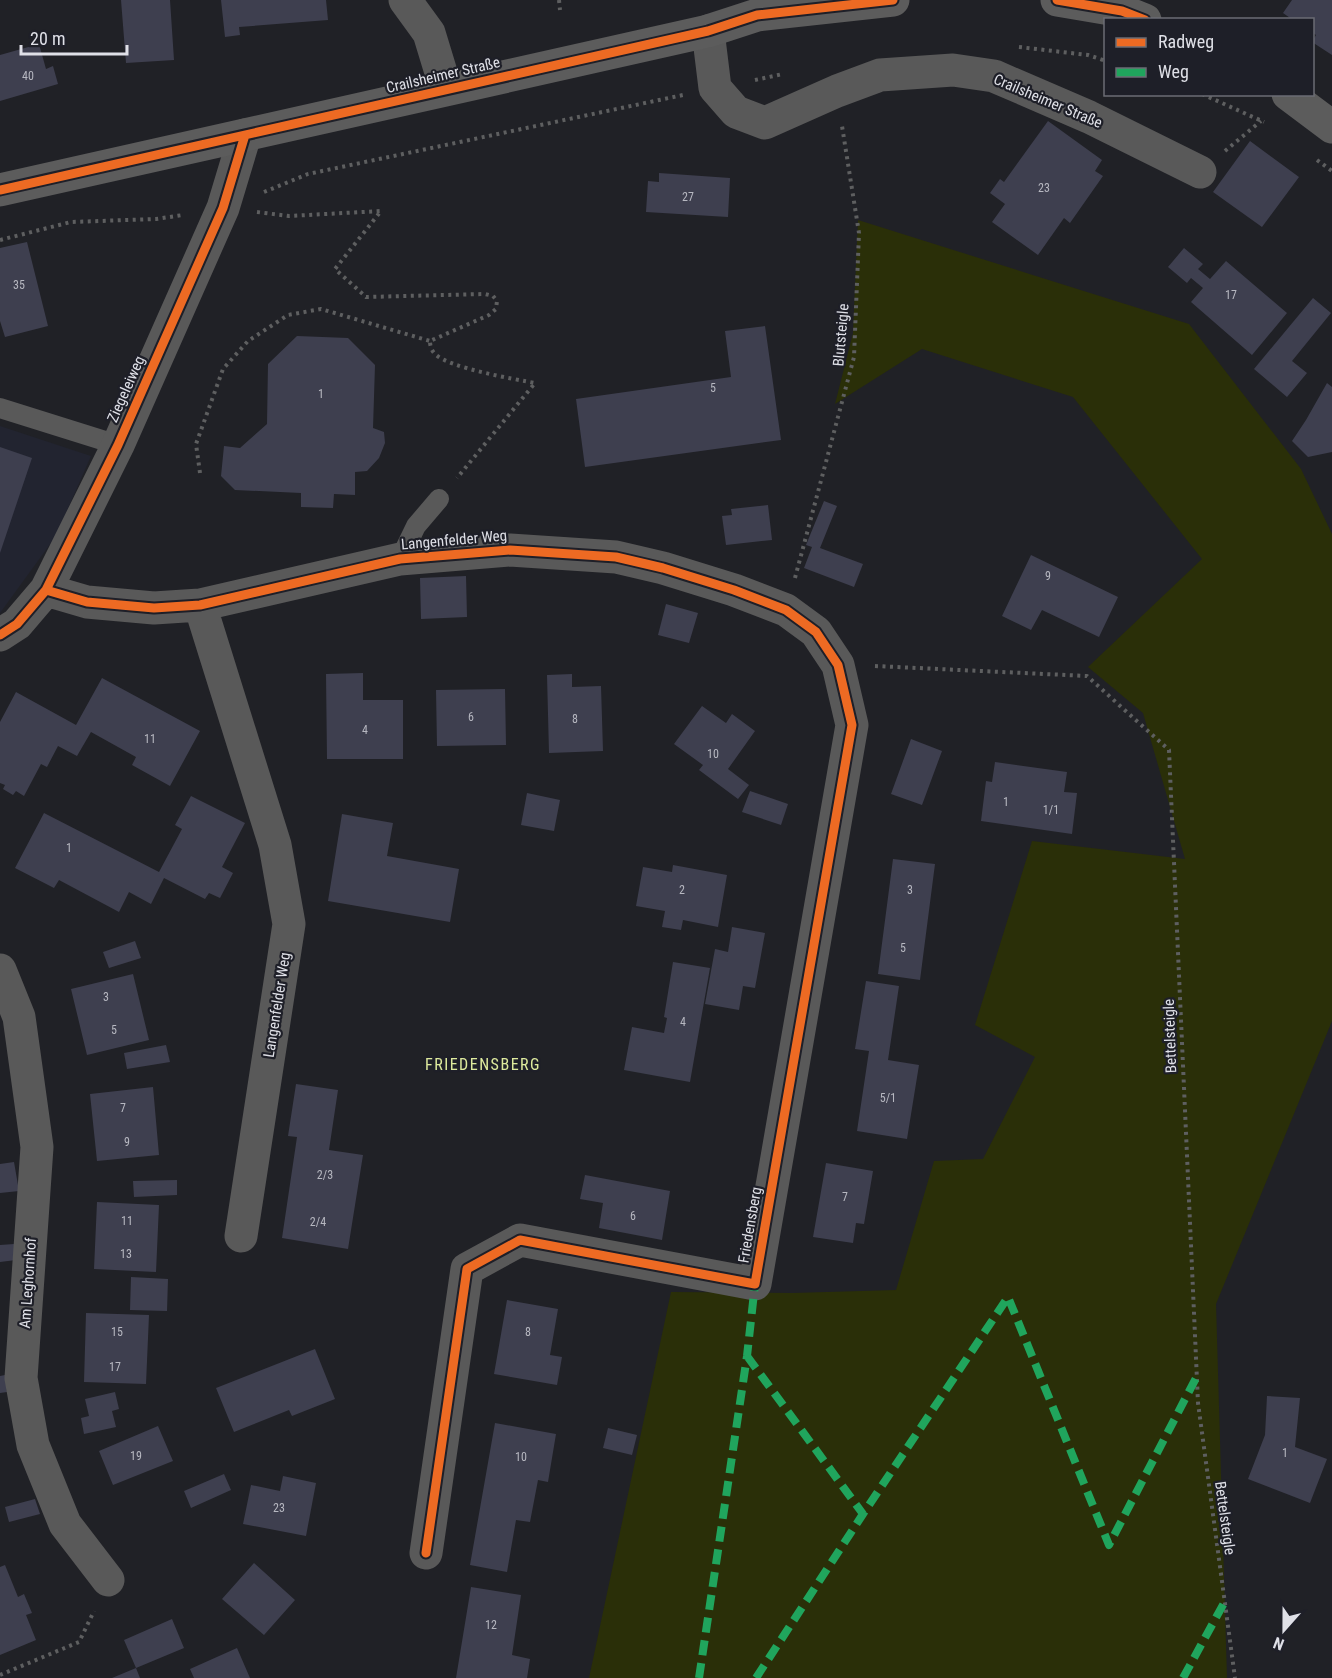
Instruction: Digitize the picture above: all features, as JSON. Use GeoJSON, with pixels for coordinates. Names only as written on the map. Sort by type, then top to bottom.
{"type":"FeatureCollection","features":[{"type":"Feature","properties":{"kind":"main road","name":"Crailsheimer Straße"},"geometry":{"type":"LineString","coordinates":[[0,190],[285,128],[447,89],[708,31],[757,15],[810,4],[893,0]]}},
{"type":"Feature","properties":{"kind":"main road"},"geometry":{"type":"LineString","coordinates":[[1057,0],[1122,11],[1140,18]]}},
{"type":"Feature","properties":{"kind":"main road"},"geometry":{"type":"LineString","coordinates":[[1291,96],[1332,127]]}},
{"type":"Feature","properties":{"kind":"street"},"geometry":{"type":"LineString","coordinates":[[405,0],[429,33],[447,89]]}},
{"type":"Feature","properties":{"kind":"street"},"geometry":{"type":"LineString","coordinates":[[708,31],[715,88]]}},
{"type":"Feature","properties":{"kind":"street","name":"Crailsheimer Straße"},"geometry":{"type":"LineString","coordinates":[[715,88],[736,112],[765,123],[880,75],[953,70],[994,76],[1089,117],[1200,172]]}},
{"type":"Feature","properties":{"kind":"street","name":"Ziegeleiweg"},"geometry":{"type":"LineString","coordinates":[[0,635],[17,624],[46,590],[118,445],[223,208],[245,135]]}},
{"type":"Feature","properties":{"kind":"street","name":"Langenfelder Weg"},"geometry":{"type":"LineString","coordinates":[[46,590],[87,602],[154,608],[200,605],[400,559],[510,550],[616,556],[734,590],[786,610],[816,632],[838,665]]}},
{"type":"Feature","properties":{"kind":"street","name":"Langenfelder Weg"},"geometry":{"type":"LineString","coordinates":[[200,605],[275,845],[289,924],[241,1236]]}},
{"type":"Feature","properties":{"kind":"street","name":"Friedensberg"},"geometry":{"type":"LineString","coordinates":[[426,1552],[467,1269],[520,1240],[755,1284],[852,725],[838,665]]}},
{"type":"Feature","properties":{"kind":"street","name":"Am Leghornhof"},"geometry":{"type":"LineString","coordinates":[[0,970],[19,1017],[36,1147],[21,1378],[33,1445],[65,1524],[108,1580]]}},
{"type":"Feature","properties":{"kind":"lane"},"geometry":{"type":"LineString","coordinates":[[0,408],[118,445]]}},
{"type":"Feature","properties":{"kind":"lane"},"geometry":{"type":"LineString","coordinates":[[400,559],[416,526],[439,500]]}},
{"type":"Feature","properties":{"kind":"path"},"geometry":{"type":"LineString","coordinates":[[559,0],[560,10]]}},
{"type":"Feature","properties":{"kind":"path"},"geometry":{"type":"LineString","coordinates":[[1008,45],[1089,55],[1104,60]]}},
{"type":"Feature","properties":{"kind":"path"},"geometry":{"type":"LineString","coordinates":[[0,240],[71,222],[156,219],[223,208],[308,174],[793,72]]}},
{"type":"Feature","properties":{"kind":"path"},"geometry":{"type":"LineString","coordinates":[[1207,96],[1262,120],[1271,127]]}},
{"type":"Feature","properties":{"kind":"path"},"geometry":{"type":"LineString","coordinates":[[1200,172],[1262,120]]}},
{"type":"Feature","properties":{"kind":"path"},"geometry":{"type":"LineString","coordinates":[[1314,158],[1332,171]]}},
{"type":"Feature","properties":{"kind":"path"},"geometry":{"type":"LineString","coordinates":[[200,472],[196,444],[222,369],[248,341],[288,315],[321,309],[430,340],[489,315],[496,309],[497,302],[493,296],[485,294],[366,297],[335,269],[381,211],[289,216],[223,208]]}},
{"type":"Feature","properties":{"kind":"path"},"geometry":{"type":"LineString","coordinates":[[430,340],[430,346],[435,354],[448,360],[480,372],[535,383],[439,500]]}},
{"type":"Feature","properties":{"kind":"path"},"geometry":{"type":"LineString","coordinates":[[0,1675],[79,1642],[108,1580]]}},
{"type":"Feature","properties":{"kind":"shaded area"},"geometry":{"type":"Polygon","coordinates":[[[0,426],[91,456],[56,536],[0,613],[0,426]]]}},
{"type":"Feature","properties":{"kind":"green space"},"geometry":{"type":"Polygon","coordinates":[[[858,220],[1189,324],[1301,469],[1332,534],[1332,1021],[1216,1304],[1227,1678],[589,1678],[671,1292],[793,1293],[896,1290],[934,1161],[983,1159],[1035,1057],[975,1025],[1032,841],[1185,859],[1143,713],[1088,667],[1202,559],[1073,397],[922,349],[835,404],[853,333],[858,220]]]}},
{"type":"Feature","properties":{"kind":"building"},"geometry":{"type":"Polygon","coordinates":[[[121,0],[170,0],[174,60],[126,63],[121,0]]]}},
{"type":"Feature","properties":{"kind":"building"},"geometry":{"type":"Polygon","coordinates":[[[221,0],[326,0],[328,20],[239,27],[240,35],[225,37],[221,0]]]}},
{"type":"Feature","properties":{"kind":"building"},"geometry":{"type":"Polygon","coordinates":[[[1292,0],[1332,0],[1332,55],[1314,43],[1316,35],[1314,34],[1314,18],[1290,18],[1283,13],[1292,0]]]}},
{"type":"Feature","properties":{"kind":"building"},"geometry":{"type":"Polygon","coordinates":[[[39,44],[46,69],[53,66],[58,84],[0,101],[0,55],[39,44]]]}},
{"type":"Feature","properties":{"kind":"building"},"geometry":{"type":"Polygon","coordinates":[[[1048,121],[1102,160],[1095,171],[1103,176],[1070,223],[1064,218],[1038,255],[992,222],[1005,204],[990,193],[1000,179],[1004,182],[1048,121]]]}},
{"type":"Feature","properties":{"kind":"building"},"geometry":{"type":"Polygon","coordinates":[[[1250,141],[1299,177],[1262,227],[1213,192],[1250,141]]]}},
{"type":"Feature","properties":{"kind":"building"},"geometry":{"type":"Polygon","coordinates":[[[659,173],[730,178],[728,217],[646,212],[648,181],[659,182],[659,173]]]}},
{"type":"Feature","properties":{"kind":"building"},"geometry":{"type":"Polygon","coordinates":[[[27,242],[48,326],[5,337],[0,321],[0,248],[27,242]]]}},
{"type":"Feature","properties":{"kind":"building"},"geometry":{"type":"Polygon","coordinates":[[[1184,248],[1203,264],[1198,269],[1210,279],[1226,261],[1287,313],[1252,355],[1191,302],[1203,288],[1191,278],[1187,283],[1168,267],[1184,248]]]}},
{"type":"Feature","properties":{"kind":"building"},"geometry":{"type":"Polygon","coordinates":[[[1313,298],[1331,313],[1292,361],[1307,373],[1287,397],[1254,369],[1313,298]]]}},
{"type":"Feature","properties":{"kind":"building"},"geometry":{"type":"Polygon","coordinates":[[[765,326],[781,440],[585,467],[576,399],[731,377],[725,331],[765,326]]]}},
{"type":"Feature","properties":{"kind":"building"},"geometry":{"type":"Polygon","coordinates":[[[297,336],[348,338],[375,365],[373,428],[384,432],[385,443],[379,458],[367,471],[355,472],[355,495],[334,494],[333,508],[301,507],[301,493],[235,490],[221,476],[224,446],[240,448],[267,424],[268,364],[297,336]]]}},
{"type":"Feature","properties":{"kind":"building"},"geometry":{"type":"Polygon","coordinates":[[[1327,383],[1332,387],[1332,452],[1308,457],[1292,441],[1327,383]]]}},
{"type":"Feature","properties":{"kind":"building"},"geometry":{"type":"Polygon","coordinates":[[[0,447],[32,458],[0,553],[0,447]]]}},
{"type":"Feature","properties":{"kind":"building"},"geometry":{"type":"Polygon","coordinates":[[[824,501],[837,506],[820,548],[863,564],[854,587],[804,568],[812,547],[806,545],[824,501]]]}},
{"type":"Feature","properties":{"kind":"building"},"geometry":{"type":"Polygon","coordinates":[[[768,505],[772,540],[726,545],[722,516],[732,515],[731,509],[768,505]]]}},
{"type":"Feature","properties":{"kind":"building"},"geometry":{"type":"Polygon","coordinates":[[[1031,555],[1118,597],[1099,637],[1042,610],[1031,630],[1002,616],[1031,555]]]}},
{"type":"Feature","properties":{"kind":"building"},"geometry":{"type":"Polygon","coordinates":[[[466,576],[467,617],[421,619],[420,578],[466,576]]]}},
{"type":"Feature","properties":{"kind":"building"},"geometry":{"type":"Polygon","coordinates":[[[666,604],[698,613],[689,643],[658,635],[666,604]]]}},
{"type":"Feature","properties":{"kind":"building"},"geometry":{"type":"Polygon","coordinates":[[[363,673],[363,700],[403,700],[403,759],[327,759],[326,674],[363,673]]]}},
{"type":"Feature","properties":{"kind":"building"},"geometry":{"type":"Polygon","coordinates":[[[572,674],[572,687],[601,686],[603,751],[549,753],[547,675],[572,674]]]}},
{"type":"Feature","properties":{"kind":"building"},"geometry":{"type":"Polygon","coordinates":[[[102,678],[200,731],[170,786],[132,765],[136,757],[91,732],[77,756],[58,746],[47,767],[41,764],[24,796],[16,791],[13,795],[3,789],[5,785],[0,783],[0,722],[16,692],[76,725],[102,678]]]}},
{"type":"Feature","properties":{"kind":"building"},"geometry":{"type":"Polygon","coordinates":[[[505,689],[506,745],[437,746],[436,690],[505,689]]]}},
{"type":"Feature","properties":{"kind":"building"},"geometry":{"type":"Polygon","coordinates":[[[702,706],[726,723],[732,714],[755,731],[728,769],[749,785],[738,799],[699,770],[703,765],[674,744],[702,706]]]}},
{"type":"Feature","properties":{"kind":"building"},"geometry":{"type":"Polygon","coordinates":[[[911,739],[942,751],[922,805],[891,794],[911,739]]]}},
{"type":"Feature","properties":{"kind":"building"},"geometry":{"type":"Polygon","coordinates":[[[995,762],[1067,772],[1064,792],[1077,793],[1072,834],[981,821],[986,781],[992,782],[995,762]]]}},
{"type":"Feature","properties":{"kind":"building"},"geometry":{"type":"Polygon","coordinates":[[[750,791],[788,804],[781,825],[742,812],[750,791]]]}},
{"type":"Feature","properties":{"kind":"building"},"geometry":{"type":"Polygon","coordinates":[[[527,793],[560,800],[554,831],[521,825],[527,793]]]}},
{"type":"Feature","properties":{"kind":"building"},"geometry":{"type":"Polygon","coordinates":[[[191,796],[245,823],[222,867],[233,873],[220,898],[209,893],[205,899],[164,878],[151,904],[129,892],[119,912],[59,880],[54,888],[15,868],[44,813],[159,872],[182,829],[175,825],[191,796]]]}},
{"type":"Feature","properties":{"kind":"building"},"geometry":{"type":"Polygon","coordinates":[[[342,814],[393,823],[387,856],[459,869],[450,922],[328,901],[342,814]]]}},
{"type":"Feature","properties":{"kind":"building"},"geometry":{"type":"Polygon","coordinates":[[[893,859],[935,864],[920,980],[878,974],[893,859]]]}},
{"type":"Feature","properties":{"kind":"building"},"geometry":{"type":"Polygon","coordinates":[[[673,865],[727,875],[718,927],[683,920],[681,930],[662,927],[665,911],[636,906],[643,867],[672,872],[673,865]]]}},
{"type":"Feature","properties":{"kind":"building"},"geometry":{"type":"Polygon","coordinates":[[[732,927],[765,933],[755,988],[743,986],[739,1010],[705,1004],[715,949],[728,952],[732,927]]]}},
{"type":"Feature","properties":{"kind":"building"},"geometry":{"type":"Polygon","coordinates":[[[135,941],[141,958],[109,968],[103,952],[135,941]]]}},
{"type":"Feature","properties":{"kind":"building"},"geometry":{"type":"Polygon","coordinates":[[[673,962],[710,968],[690,1082],[624,1070],[632,1027],[664,1033],[667,1018],[664,1017],[673,962]]]}},
{"type":"Feature","properties":{"kind":"building"},"geometry":{"type":"Polygon","coordinates":[[[133,974],[149,1040],[87,1055],[71,989],[133,974]]]}},
{"type":"Feature","properties":{"kind":"building"},"geometry":{"type":"Polygon","coordinates":[[[866,981],[899,986],[888,1060],[919,1065],[907,1139],[857,1131],[869,1051],[855,1049],[866,981]]]}},
{"type":"Feature","properties":{"kind":"building"},"geometry":{"type":"Polygon","coordinates":[[[166,1045],[170,1062],[127,1069],[124,1053],[166,1045]]]}},
{"type":"Feature","properties":{"kind":"building"},"geometry":{"type":"Polygon","coordinates":[[[296,1084],[338,1090],[329,1150],[363,1155],[348,1249],[282,1238],[297,1137],[288,1136],[296,1084]]]}},
{"type":"Feature","properties":{"kind":"building"},"geometry":{"type":"Polygon","coordinates":[[[153,1087],[159,1155],[97,1161],[90,1094],[153,1087]]]}},
{"type":"Feature","properties":{"kind":"building"},"geometry":{"type":"Polygon","coordinates":[[[14,1162],[19,1191],[0,1193],[0,1164],[14,1162]]]}},
{"type":"Feature","properties":{"kind":"building"},"geometry":{"type":"Polygon","coordinates":[[[826,1163],[873,1171],[864,1224],[856,1223],[853,1243],[813,1237],[826,1163]]]}},
{"type":"Feature","properties":{"kind":"building"},"geometry":{"type":"Polygon","coordinates":[[[585,1175],[670,1191],[662,1240],[599,1228],[603,1203],[580,1199],[585,1175]]]}},
{"type":"Feature","properties":{"kind":"building"},"geometry":{"type":"Polygon","coordinates":[[[177,1180],[177,1195],[134,1197],[133,1181],[177,1180]]]}},
{"type":"Feature","properties":{"kind":"building"},"geometry":{"type":"Polygon","coordinates":[[[97,1202],[159,1205],[156,1272],[94,1269],[97,1202]]]}},
{"type":"Feature","properties":{"kind":"building"},"geometry":{"type":"Polygon","coordinates":[[[14,1244],[16,1260],[0,1262],[0,1245],[14,1244]]]}},
{"type":"Feature","properties":{"kind":"building"},"geometry":{"type":"Polygon","coordinates":[[[131,1277],[168,1279],[167,1311],[130,1310],[131,1277]]]}},
{"type":"Feature","properties":{"kind":"building"},"geometry":{"type":"Polygon","coordinates":[[[507,1300],[558,1309],[550,1355],[562,1357],[557,1385],[494,1374],[507,1300]]]}},
{"type":"Feature","properties":{"kind":"building"},"geometry":{"type":"Polygon","coordinates":[[[86,1313],[149,1315],[146,1384],[84,1382],[86,1313]]]}},
{"type":"Feature","properties":{"kind":"building"},"geometry":{"type":"Polygon","coordinates":[[[315,1349],[335,1399],[292,1416],[289,1410],[234,1432],[216,1388],[315,1349]]]}},
{"type":"Feature","properties":{"kind":"building"},"geometry":{"type":"Polygon","coordinates":[[[5,1375],[7,1392],[0,1393],[0,1376],[5,1375]]]}},
{"type":"Feature","properties":{"kind":"building"},"geometry":{"type":"Polygon","coordinates":[[[115,1392],[119,1409],[112,1411],[116,1427],[84,1434],[81,1418],[89,1416],[85,1399],[115,1392]]]}},
{"type":"Feature","properties":{"kind":"building"},"geometry":{"type":"Polygon","coordinates":[[[1267,1396],[1300,1398],[1295,1447],[1327,1459],[1310,1503],[1248,1479],[1265,1435],[1267,1396]]]}},
{"type":"Feature","properties":{"kind":"building"},"geometry":{"type":"Polygon","coordinates":[[[495,1423],[556,1434],[548,1482],[538,1480],[530,1522],[516,1520],[507,1572],[470,1565],[495,1423]]]}},
{"type":"Feature","properties":{"kind":"building"},"geometry":{"type":"Polygon","coordinates":[[[158,1426],[173,1461],[113,1485],[99,1451],[158,1426]]]}},
{"type":"Feature","properties":{"kind":"building"},"geometry":{"type":"Polygon","coordinates":[[[608,1428],[637,1435],[632,1455],[603,1448],[608,1428]]]}},
{"type":"Feature","properties":{"kind":"building"},"geometry":{"type":"Polygon","coordinates":[[[224,1474],[231,1490],[191,1508],[184,1491],[224,1474]]]}},
{"type":"Feature","properties":{"kind":"building"},"geometry":{"type":"Polygon","coordinates":[[[283,1476],[316,1483],[306,1536],[243,1524],[251,1485],[280,1491],[283,1476]]]}},
{"type":"Feature","properties":{"kind":"building"},"geometry":{"type":"Polygon","coordinates":[[[35,1499],[40,1514],[9,1522],[5,1507],[35,1499]]]}},
{"type":"Feature","properties":{"kind":"building"},"geometry":{"type":"Polygon","coordinates":[[[254,1563],[295,1600],[264,1635],[222,1599],[254,1563]]]}},
{"type":"Feature","properties":{"kind":"building"},"geometry":{"type":"Polygon","coordinates":[[[5,1565],[18,1597],[24,1594],[32,1613],[26,1615],[36,1640],[0,1655],[0,1567],[5,1565]]]}},
{"type":"Feature","properties":{"kind":"building"},"geometry":{"type":"Polygon","coordinates":[[[471,1587],[521,1595],[512,1655],[530,1659],[527,1678],[456,1678],[471,1587]]]}},
{"type":"Feature","properties":{"kind":"building"},"geometry":{"type":"Polygon","coordinates":[[[172,1619],[184,1648],[136,1668],[124,1640],[172,1619]]]}},
{"type":"Feature","properties":{"kind":"building"},"geometry":{"type":"Polygon","coordinates":[[[237,1648],[250,1678],[194,1678],[190,1669],[237,1648]]]}},
{"type":"Feature","properties":{"kind":"building"},"geometry":{"type":"Polygon","coordinates":[[[136,1668],[140,1678],[112,1678],[136,1668]]]}},
{"type":"Feature","properties":{"kind":"marked path"},"geometry":{"type":"LineString","coordinates":[[699,1678],[747,1356],[755,1284]]}},
{"type":"Feature","properties":{"kind":"marked path"},"geometry":{"type":"LineString","coordinates":[[756,1678],[1008,1297],[1109,1545],[1196,1378]]}},
{"type":"Feature","properties":{"kind":"marked path"},"geometry":{"type":"LineString","coordinates":[[747,1356],[863,1514]]}},
{"type":"Feature","properties":{"kind":"marked path"},"geometry":{"type":"LineString","coordinates":[[1183,1678],[1224,1603]]}},
{"type":"Feature","properties":{"kind":"cycle path"},"geometry":{"type":"LineString","coordinates":[[0,190],[708,31],[757,15],[893,0]]}},
{"type":"Feature","properties":{"kind":"cycle path"},"geometry":{"type":"LineString","coordinates":[[1057,0],[1122,11],[1140,18]]}},
{"type":"Feature","properties":{"kind":"cycle path"},"geometry":{"type":"LineString","coordinates":[[0,635],[17,624],[46,590],[118,445],[223,208],[245,135]]}},
{"type":"Feature","properties":{"kind":"cycle path"},"geometry":{"type":"LineString","coordinates":[[46,590],[87,602],[154,608],[200,605],[400,559],[510,550],[616,557],[663,568],[734,590],[786,610],[816,632],[838,665],[852,725],[755,1284],[520,1240],[467,1269],[426,1553]]}},
{"type":"Feature","properties":{"kind":"district","name":"FRIEDENSBERG"},"geometry":{"type":"Point","coordinates":[483,1064]}}]}
